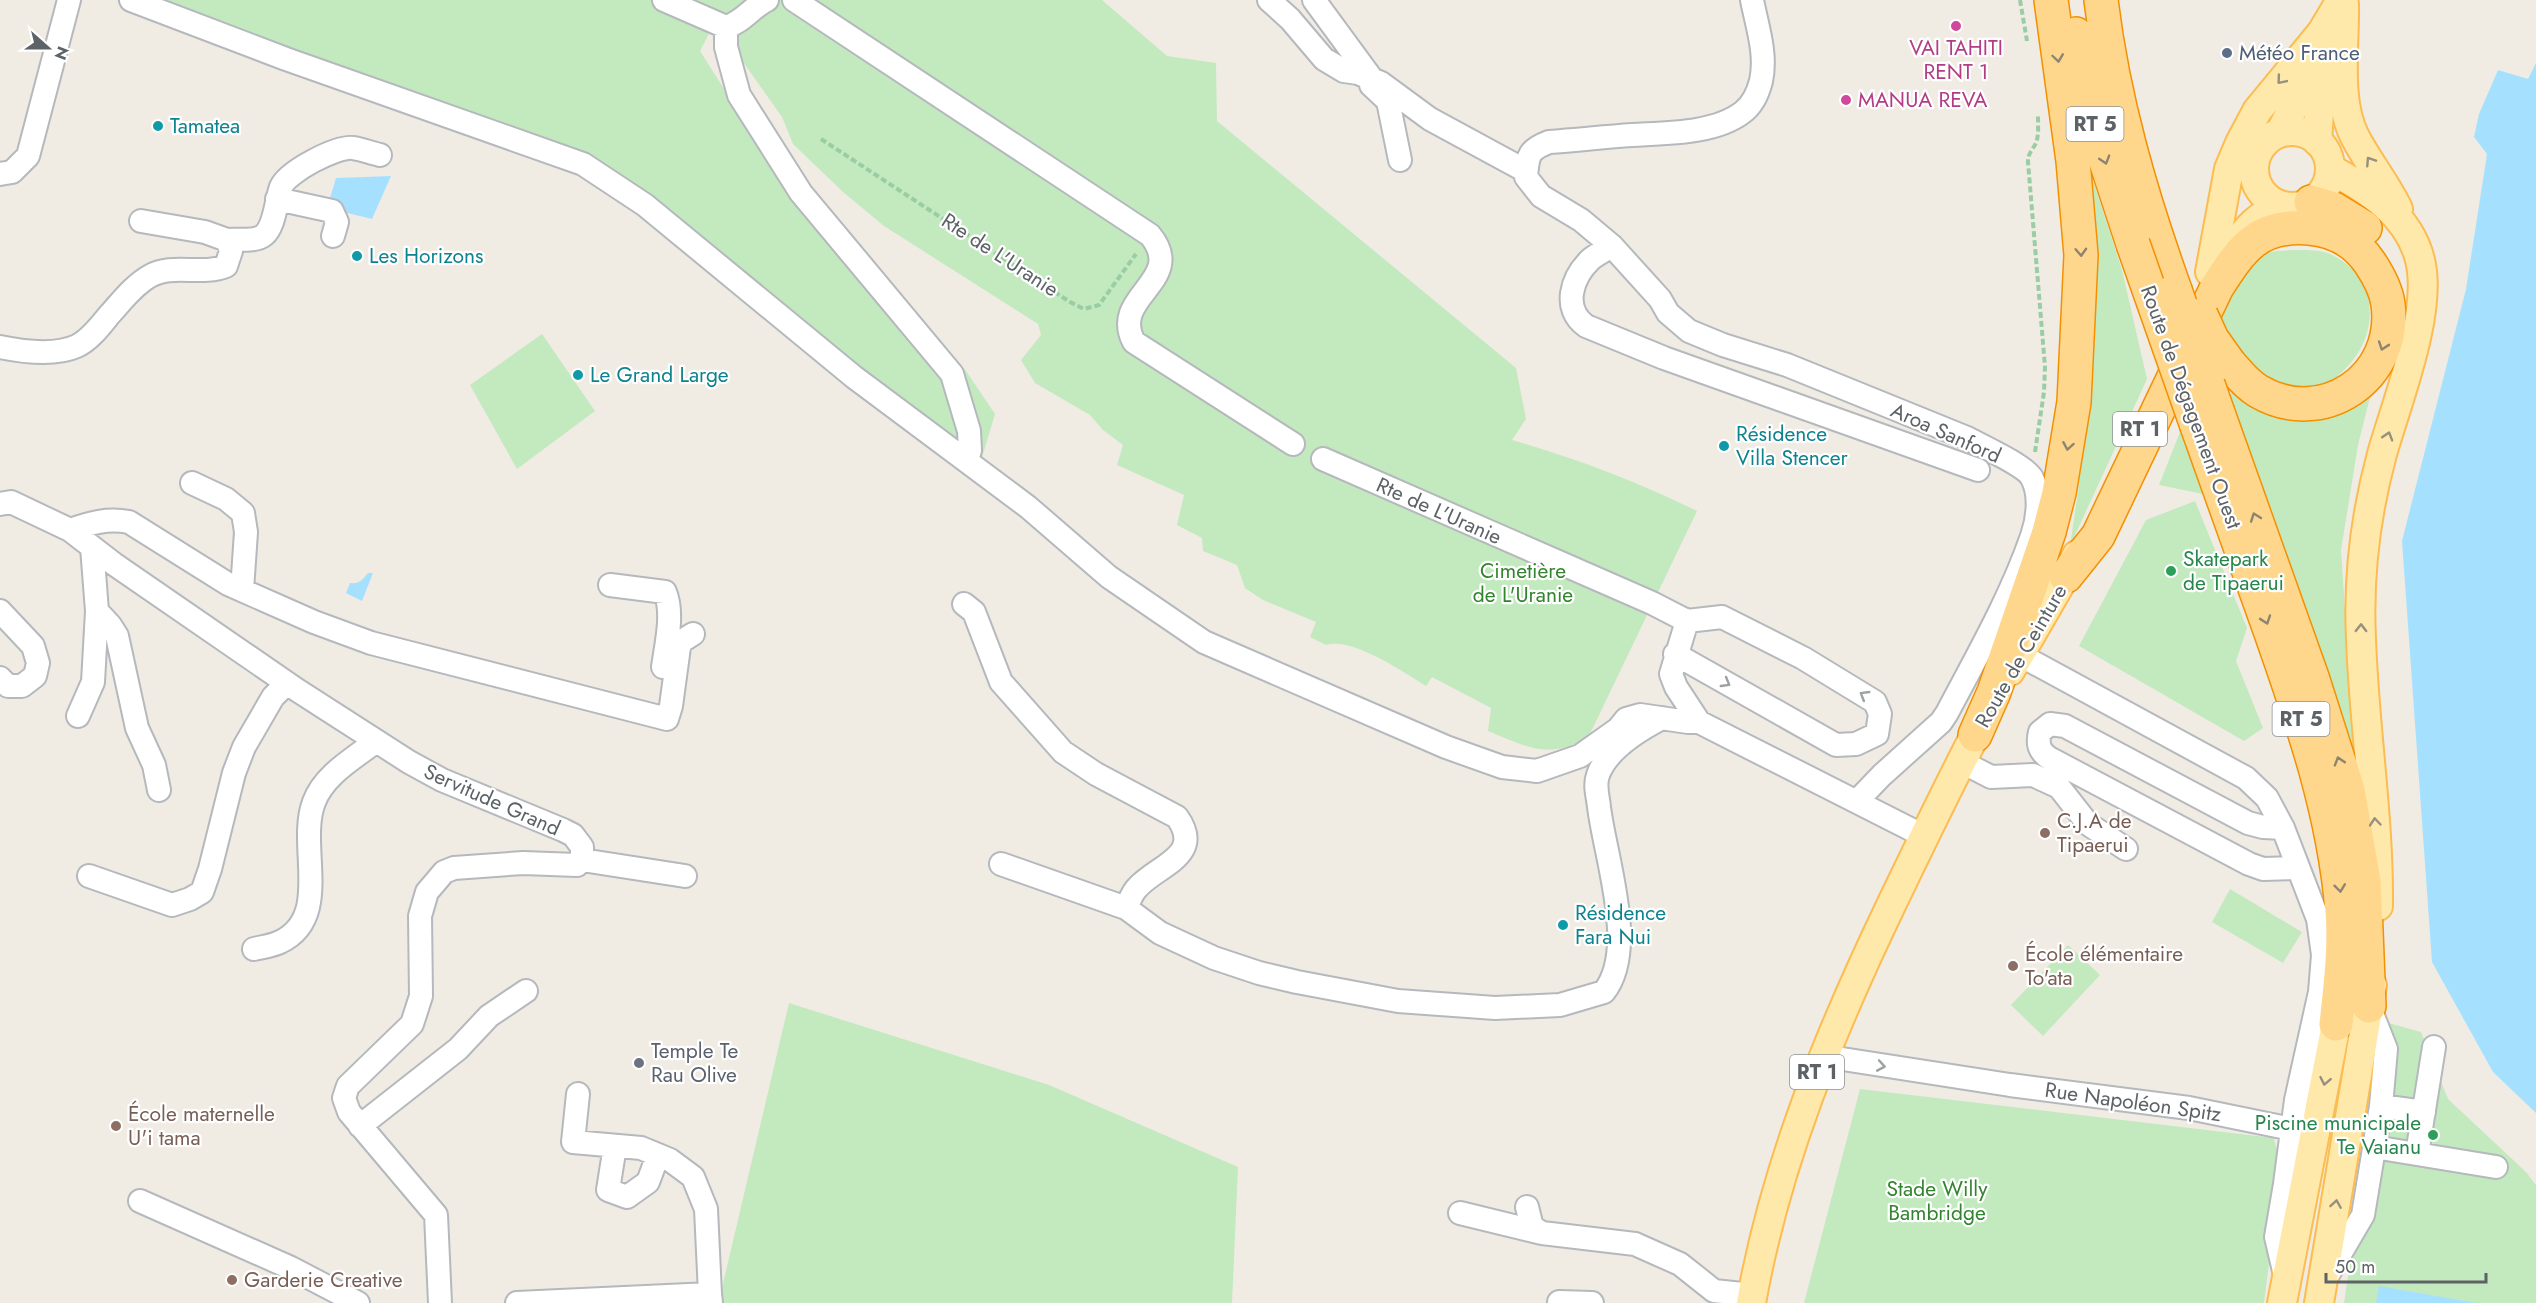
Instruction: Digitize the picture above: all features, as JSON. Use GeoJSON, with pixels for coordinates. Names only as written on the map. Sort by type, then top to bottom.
{"type":"FeatureCollection","features":[{"type":"Feature","properties":{"kind":"highway"},"geometry":{"type":"LineString","coordinates":[[1968,748],[1994,692],[2049,532],[2059,493],[2074,402],[2081,255],[2077,192],[2051,0]]}},
{"type":"Feature","properties":{"kind":"highway","name":"Route de Dégagement Ouest"},"geometry":{"type":"LineString","coordinates":[[2070,0],[2098,137],[2133,244],[2208,419],[2312,677],[2348,790],[2364,881],[2369,1006]]}},
{"type":"Feature","properties":{"kind":"highway","name":"RT 5"},"geometry":{"type":"LineString","coordinates":[[2101,0],[2115,91],[2146,200],[2190,285]]}},
{"type":"Feature","properties":{"kind":"highway"},"geometry":{"type":"LineString","coordinates":[[2190,285],[2212,339],[2229,363],[2257,390],[2297,405],[2319,404],[2339,397],[2358,384],[2376,363],[2386,335],[2388,319],[2384,262],[2380,246],[2364,226],[2334,209],[2297,204]]}},
{"type":"Feature","properties":{"kind":"highway"},"geometry":{"type":"LineString","coordinates":[[2066,576],[2098,536],[2217,287],[2234,260],[2250,242],[2269,231],[2291,227],[2327,229],[2345,238],[2362,251],[2378,276],[2385,295]]}},
{"type":"Feature","properties":{"kind":"highway","name":"Route de Dégagement Ouest"},"geometry":{"type":"LineString","coordinates":[[2190,285],[2208,419],[2321,785],[2335,854],[2342,912],[2341,979],[2336,1024]]}},
{"type":"Feature","properties":{"kind":"main road","name":"RT 1"},"geometry":{"type":"LineString","coordinates":[[2190,285],[2257,184],[2254,169],[2257,154],[2267,141],[2280,133],[2341,8]]}},
{"type":"Feature","properties":{"kind":"main road","name":"RT 1"},"geometry":{"type":"LineString","coordinates":[[2066,576],[2126,458],[2240,143],[2257,111],[2341,8]]}},
{"type":"Feature","properties":{"kind":"main road"},"geometry":{"type":"LineString","coordinates":[[2317,141],[2320,100],[2341,8]]}},
{"type":"Feature","properties":{"kind":"main road"},"geometry":{"type":"LineString","coordinates":[[2321,1294],[2378,942],[2379,860],[2360,637],[2367,519],[2382,455],[2405,380],[2423,303],[2420,260],[2408,230],[2390,192],[2354,136],[2346,113],[2341,8]]}},
{"type":"Feature","properties":{"kind":"main road"},"geometry":{"type":"LineString","coordinates":[[2280,133],[2304,133],[2317,141],[2326,154],[2330,169],[2372,194],[2392,211],[2408,230]]}},
{"type":"Feature","properties":{"kind":"main road","name":"RT 1"},"geometry":{"type":"LineString","coordinates":[[2190,285],[2252,222],[2271,209],[2297,204],[2326,185],[2330,169]]}},
{"type":"Feature","properties":{"kind":"main road"},"geometry":{"type":"LineString","coordinates":[[2257,184],[2266,197],[2297,204]]}},
{"type":"Feature","properties":{"kind":"main road","name":"Route de Ceinture"},"geometry":{"type":"LineString","coordinates":[[1968,748],[2066,576]]}},
{"type":"Feature","properties":{"kind":"main road","name":"RT 1"},"geometry":{"type":"LineString","coordinates":[[1751,1299],[1762,1245],[1784,1167],[1823,1056],[1924,836],[1968,748]]}},
{"type":"Feature","properties":{"kind":"main road"},"geometry":{"type":"LineString","coordinates":[[2284,1291],[2336,1024]]}},
{"type":"Feature","properties":{"kind":"street"},"geometry":{"type":"LineString","coordinates":[[0,174],[12,172],[28,156],[69,0]]}},
{"type":"Feature","properties":{"kind":"street"},"geometry":{"type":"LineString","coordinates":[[131,0],[286,59],[583,164],[645,205],[854,377],[1028,507],[1109,577],[1204,642],[1446,747],[1502,767],[1537,771],[1580,756],[1617,729],[1626,719],[1640,715],[1699,722],[1924,836]]}},
{"type":"Feature","properties":{"kind":"street"},"geometry":{"type":"LineString","coordinates":[[664,0],[726,27],[734,24],[757,5],[767,0]]}},
{"type":"Feature","properties":{"kind":"street"},"geometry":{"type":"LineString","coordinates":[[794,0],[1053,172],[1108,205],[1150,235],[1157,243],[1161,264],[1155,278],[1129,315],[1128,331],[1134,342],[1293,444]]}},
{"type":"Feature","properties":{"kind":"street"},"geometry":{"type":"LineString","coordinates":[[1269,0],[1290,19],[1324,59],[1344,71],[1365,76],[1407,100],[1430,119],[1526,171],[1527,157],[1536,147],[1550,142],[1671,133],[1728,121],[1742,113],[1751,105],[1758,92],[1763,68],[1763,54],[1752,0]]}},
{"type":"Feature","properties":{"kind":"street"},"geometry":{"type":"LineString","coordinates":[[1314,0],[1365,76],[1388,101],[1400,160]]}},
{"type":"Feature","properties":{"kind":"street"},"geometry":{"type":"LineString","coordinates":[[726,27],[726,47],[739,95],[801,193],[952,375],[969,431],[970,450],[967,460]]}},
{"type":"Feature","properties":{"kind":"street"},"geometry":{"type":"LineString","coordinates":[[141,221],[205,232],[227,240],[256,238],[264,235],[269,227],[282,183],[307,165],[330,153],[351,148],[380,155]]}},
{"type":"Feature","properties":{"kind":"street","name":"Aroa Sanford"},"geometry":{"type":"LineString","coordinates":[[1526,171],[1526,177],[1531,186],[1541,196],[1571,214],[1612,246],[1660,299],[1668,314],[1689,331],[1723,345],[1787,365],[1966,438],[1994,451],[2031,476]]}},
{"type":"Feature","properties":{"kind":"street"},"geometry":{"type":"LineString","coordinates":[[277,199],[332,211],[337,222],[333,236]]}},
{"type":"Feature","properties":{"kind":"street"},"geometry":{"type":"LineString","coordinates":[[0,347],[41,352],[63,351],[79,346],[122,300],[151,276],[170,269],[213,271],[226,266],[231,251],[227,240]]}},
{"type":"Feature","properties":{"kind":"street"},"geometry":{"type":"LineString","coordinates":[[1612,246],[1591,259],[1579,276],[1572,294],[1570,306],[1575,319],[1586,326],[1664,358],[1978,470]]}},
{"type":"Feature","properties":{"kind":"street","name":"Rte de L'Uranie"},"geometry":{"type":"LineString","coordinates":[[1323,459],[1652,603],[1687,621]]}},
{"type":"Feature","properties":{"kind":"street"},"geometry":{"type":"LineString","coordinates":[[1857,801],[1882,775],[1941,722],[1947,713],[1979,653],[2033,534],[2038,498],[2031,476]]}},
{"type":"Feature","properties":{"kind":"street"},"geometry":{"type":"LineString","coordinates":[[192,483],[226,499],[243,513],[246,532],[242,590]]}},
{"type":"Feature","properties":{"kind":"street","name":"Servitude Grand"},"geometry":{"type":"LineString","coordinates":[[0,504],[11,502],[70,530],[375,742],[442,780],[573,835],[582,847],[582,860],[578,865],[523,864],[454,868],[439,877],[427,891],[420,916],[421,996],[412,1023],[348,1086],[344,1098],[349,1112],[360,1126],[436,1215],[440,1303]]}},
{"type":"Feature","properties":{"kind":"street"},"geometry":{"type":"LineString","coordinates":[[70,530],[94,521],[129,522],[242,590],[314,622],[371,643],[667,719],[679,648],[682,641],[693,634]]}},
{"type":"Feature","properties":{"kind":"street"},"geometry":{"type":"LineString","coordinates":[[78,716],[93,682],[97,611],[92,547]]}},
{"type":"Feature","properties":{"kind":"street"},"geometry":{"type":"LineString","coordinates":[[610,585],[659,590],[665,592],[668,599],[659,695],[651,715]]}},
{"type":"Feature","properties":{"kind":"street"},"geometry":{"type":"LineString","coordinates":[[964,604],[974,612],[1001,682],[1063,752],[1096,774],[1177,817],[1182,825],[1185,836],[1180,854],[1137,888],[1126,908]]}},
{"type":"Feature","properties":{"kind":"street"},"geometry":{"type":"LineString","coordinates":[[0,611],[33,646],[38,663],[35,676],[22,686],[8,686],[0,678]]}},
{"type":"Feature","properties":{"kind":"street"},"geometry":{"type":"LineString","coordinates":[[97,611],[117,636],[137,728],[154,765],[159,790]]}},
{"type":"Feature","properties":{"kind":"street"},"geometry":{"type":"LineString","coordinates":[[1675,654],[1836,745],[1856,744],[1877,734],[1880,714],[1875,702],[1803,658],[1722,617],[1687,621],[1675,654],[1671,674],[1676,687],[1699,722]]}},
{"type":"Feature","properties":{"kind":"street"},"geometry":{"type":"LineString","coordinates":[[2020,654],[2246,778],[2267,798],[2283,828],[2318,919],[2323,956],[2320,992],[2292,1129],[2276,1236],[2284,1291]]}},
{"type":"Feature","properties":{"kind":"street"},"geometry":{"type":"LineString","coordinates":[[89,876],[172,905],[202,892],[210,869],[234,772],[244,747],[273,697],[287,683]]}},
{"type":"Feature","properties":{"kind":"street"},"geometry":{"type":"LineString","coordinates":[[1001,864],[1126,908],[1160,933],[1214,958],[1258,973],[1398,1001],[1495,1008],[1560,1005],[1604,992],[1614,975],[1618,961],[1617,901],[1602,829],[1596,785],[1598,774],[1614,750],[1662,718]]}},
{"type":"Feature","properties":{"kind":"street"},"geometry":{"type":"LineString","coordinates":[[2283,828],[2263,828],[2248,823],[2065,726],[2050,724],[2040,732],[2039,746],[2049,758],[2249,864],[2263,869],[2298,868]]}},
{"type":"Feature","properties":{"kind":"street"},"geometry":{"type":"LineString","coordinates":[[254,949],[279,943],[294,934],[302,924],[312,890],[308,828],[314,802],[326,780],[375,742]]}},
{"type":"Feature","properties":{"kind":"street"},"geometry":{"type":"LineString","coordinates":[[1968,748],[1991,777],[2033,775],[2059,787],[2088,824],[2126,849]]}},
{"type":"Feature","properties":{"kind":"street"},"geometry":{"type":"LineString","coordinates":[[582,860],[685,876]]}},
{"type":"Feature","properties":{"kind":"street"},"geometry":{"type":"LineString","coordinates":[[360,1126],[458,1049],[489,1016],[526,991]]}},
{"type":"Feature","properties":{"kind":"street"},"geometry":{"type":"LineString","coordinates":[[2321,1294],[2362,1215],[2381,1106],[2386,1049],[2369,1006]]}},
{"type":"Feature","properties":{"kind":"street"},"geometry":{"type":"LineString","coordinates":[[2417,1154],[2434,1047]]}},
{"type":"Feature","properties":{"kind":"street","name":"Rue Napoléon Spitz"},"geometry":{"type":"LineString","coordinates":[[1823,1056],[1999,1084],[2189,1108],[2292,1129]]}},
{"type":"Feature","properties":{"kind":"street"},"geometry":{"type":"LineString","coordinates":[[517,1303],[711,1299],[706,1209],[693,1177],[670,1160],[640,1148],[573,1142],[578,1094]]}},
{"type":"Feature","properties":{"kind":"street"},"geometry":{"type":"LineString","coordinates":[[2381,1106],[2424,1112]]}},
{"type":"Feature","properties":{"kind":"street"},"geometry":{"type":"LineString","coordinates":[[615,1146],[608,1190],[627,1197],[648,1182],[658,1155]]}},
{"type":"Feature","properties":{"kind":"street"},"geometry":{"type":"LineString","coordinates":[[2374,1147],[2496,1167]]}},
{"type":"Feature","properties":{"kind":"street"},"geometry":{"type":"LineString","coordinates":[[140,1201],[291,1268],[358,1303]]}},
{"type":"Feature","properties":{"kind":"street"},"geometry":{"type":"LineString","coordinates":[[1527,1207],[1532,1227],[1542,1233]]}},
{"type":"Feature","properties":{"kind":"street"},"geometry":{"type":"LineString","coordinates":[[1460,1213],[1542,1233],[1635,1244],[1680,1264],[1714,1291],[1751,1299]]}},
{"type":"Feature","properties":{"kind":"street"},"geometry":{"type":"LineString","coordinates":[[1559,1302],[1592,1303]]}},
{"type":"Feature","properties":{"kind":"path"},"geometry":{"type":"LineString","coordinates":[[2020,0],[2028,47]]}},
{"type":"Feature","properties":{"kind":"path"},"geometry":{"type":"LineString","coordinates":[[2031,476],[2044,392],[2028,162],[2028,153],[2035,145],[2038,135],[2038,105]]}},
{"type":"Feature","properties":{"kind":"path","name":"Rte de L'Uranie"},"geometry":{"type":"LineString","coordinates":[[821,139],[1070,302],[1088,309],[1099,305],[1108,295],[1128,263],[1142,248],[1157,243]]}},
{"type":"Feature","properties":{"kind":"green space","name":"Cimetière de L'Uranie"},"geometry":{"type":"Polygon","coordinates":[[[117,0],[1102,0],[1167,56],[1216,63],[1217,121],[1516,368],[1526,419],[1512,440],[1606,471],[1697,511],[1588,738],[1573,745],[1548,750],[1526,746],[1488,731],[1491,708],[1432,677],[1426,686],[1363,651],[1337,644],[1326,645],[1310,637],[1316,622],[1263,600],[1245,588],[1237,565],[1203,551],[1202,538],[1177,525],[1184,495],[1117,465],[1123,445],[1103,430],[1090,415],[1035,383],[1021,360],[1041,335],[1038,324],[884,226],[843,192],[793,144],[782,117],[715,22],[700,51],[784,183],[966,371],[995,414],[978,471],[603,174],[117,0]]]}},
{"type":"Feature","properties":{"kind":"green space"},"geometry":{"type":"Polygon","coordinates":[[[2077,131],[2122,270],[2147,379],[2070,546],[2078,492],[2085,414],[2077,131]]]}},
{"type":"Feature","properties":{"kind":"green space"},"geometry":{"type":"Polygon","coordinates":[[[2292,250],[2323,252],[2348,265],[2359,278],[2370,308],[2369,324],[2356,355],[2337,377],[2306,390],[2288,390],[2270,386],[2224,335],[2221,322],[2227,298],[2251,264],[2270,252],[2292,250]]]}},
{"type":"Feature","properties":{"kind":"green space"},"geometry":{"type":"Polygon","coordinates":[[[542,334],[595,411],[517,469],[470,385],[542,334]]]}},
{"type":"Feature","properties":{"kind":"green space"},"geometry":{"type":"Polygon","coordinates":[[[2376,373],[2358,445],[2341,550],[2346,626],[2366,785],[2361,790],[2228,394],[2240,392],[2249,401],[2376,373]]]}},
{"type":"Feature","properties":{"kind":"green space"},"geometry":{"type":"Polygon","coordinates":[[[2182,427],[2203,494],[2159,485],[2182,427]]]}},
{"type":"Feature","properties":{"kind":"green space","name":"Skatepark de Tipaerui"},"geometry":{"type":"Polygon","coordinates":[[[2195,501],[2247,628],[2236,661],[2263,728],[2244,741],[2079,646],[2146,520],[2195,501]]]}},
{"type":"Feature","properties":{"kind":"green space"},"geometry":{"type":"Polygon","coordinates":[[[2230,889],[2302,932],[2283,963],[2212,922],[2230,889]]]}},
{"type":"Feature","properties":{"kind":"green space"},"geometry":{"type":"Polygon","coordinates":[[[2068,945],[2100,975],[2043,1036],[2011,1005],[2068,945]]]}},
{"type":"Feature","properties":{"kind":"green space"},"geometry":{"type":"Polygon","coordinates":[[[789,1003],[1049,1085],[1238,1167],[1232,1303],[722,1303],[721,1292],[789,1003]]]}},
{"type":"Feature","properties":{"kind":"green space","name":"Piscine municipale Te Vaianu"},"geometry":{"type":"Polygon","coordinates":[[[2385,1022],[2421,1032],[2448,1099],[2526,1172],[2536,1185],[2536,1303],[2344,1303],[2385,1022]]]}},
{"type":"Feature","properties":{"kind":"green space","name":"Stade Willy Bambridge"},"geometry":{"type":"Polygon","coordinates":[[[1860,1089],[2274,1138],[2281,1170],[2264,1303],[1804,1303],[1860,1089]]]}},
{"type":"Feature","properties":{"kind":"water"},"geometry":{"type":"Polygon","coordinates":[[[2536,63],[2536,1113],[2493,1072],[2432,962],[2402,541],[2466,289],[2487,154],[2474,137],[2479,114],[2498,70],[2528,79],[2536,63]]]}},
{"type":"Feature","properties":{"kind":"water"},"geometry":{"type":"Polygon","coordinates":[[[391,176],[372,219],[327,208],[336,178],[391,176]]]}},
{"type":"Feature","properties":{"kind":"water"},"geometry":{"type":"Polygon","coordinates":[[[368,573],[373,573],[362,601],[346,593],[350,583],[359,582],[368,573]]]}},
{"type":"Feature","properties":{"kind":"water"},"geometry":{"type":"Polygon","coordinates":[[[2379,1286],[2476,1303],[2376,1303],[2379,1286]]]}},
{"type":"Feature","properties":{"kind":"place","name":"VAI TAHITI RENT 1"},"geometry":{"type":"Point","coordinates":[1956,26]}},
{"type":"Feature","properties":{"kind":"place","name":"Météo France"},"geometry":{"type":"Point","coordinates":[2227,53]}},
{"type":"Feature","properties":{"kind":"place","name":"MANUA REVA"},"geometry":{"type":"Point","coordinates":[1846,100]}},
{"type":"Feature","properties":{"kind":"place","name":"Tamatea"},"geometry":{"type":"Point","coordinates":[158,126]}},
{"type":"Feature","properties":{"kind":"place","name":"Les Horizons"},"geometry":{"type":"Point","coordinates":[357,256]}},
{"type":"Feature","properties":{"kind":"place","name":"Le Grand Large"},"geometry":{"type":"Point","coordinates":[578,375]}},
{"type":"Feature","properties":{"kind":"place","name":"Résidence Villa Stencer"},"geometry":{"type":"Point","coordinates":[1724,446]}},
{"type":"Feature","properties":{"kind":"place","name":"Skatepark de Tipaerui"},"geometry":{"type":"Point","coordinates":[2171,571]}},
{"type":"Feature","properties":{"kind":"place","name":"C.J.A de Tipaerui"},"geometry":{"type":"Point","coordinates":[2045,833]}},
{"type":"Feature","properties":{"kind":"place","name":"Résidence Fara Nui"},"geometry":{"type":"Point","coordinates":[1563,925]}},
{"type":"Feature","properties":{"kind":"place","name":"École élémentaire To'ata"},"geometry":{"type":"Point","coordinates":[2013,966]}},
{"type":"Feature","properties":{"kind":"place","name":"Temple Te Rau Olive"},"geometry":{"type":"Point","coordinates":[639,1063]}},
{"type":"Feature","properties":{"kind":"place","name":"École maternelle U'i tama"},"geometry":{"type":"Point","coordinates":[116,1126]}},
{"type":"Feature","properties":{"kind":"place","name":"Piscine municipale Te Vaianu"},"geometry":{"type":"Point","coordinates":[2433,1135]}},
{"type":"Feature","properties":{"kind":"place","name":"Garderie Creative"},"geometry":{"type":"Point","coordinates":[232,1280]}}]}
